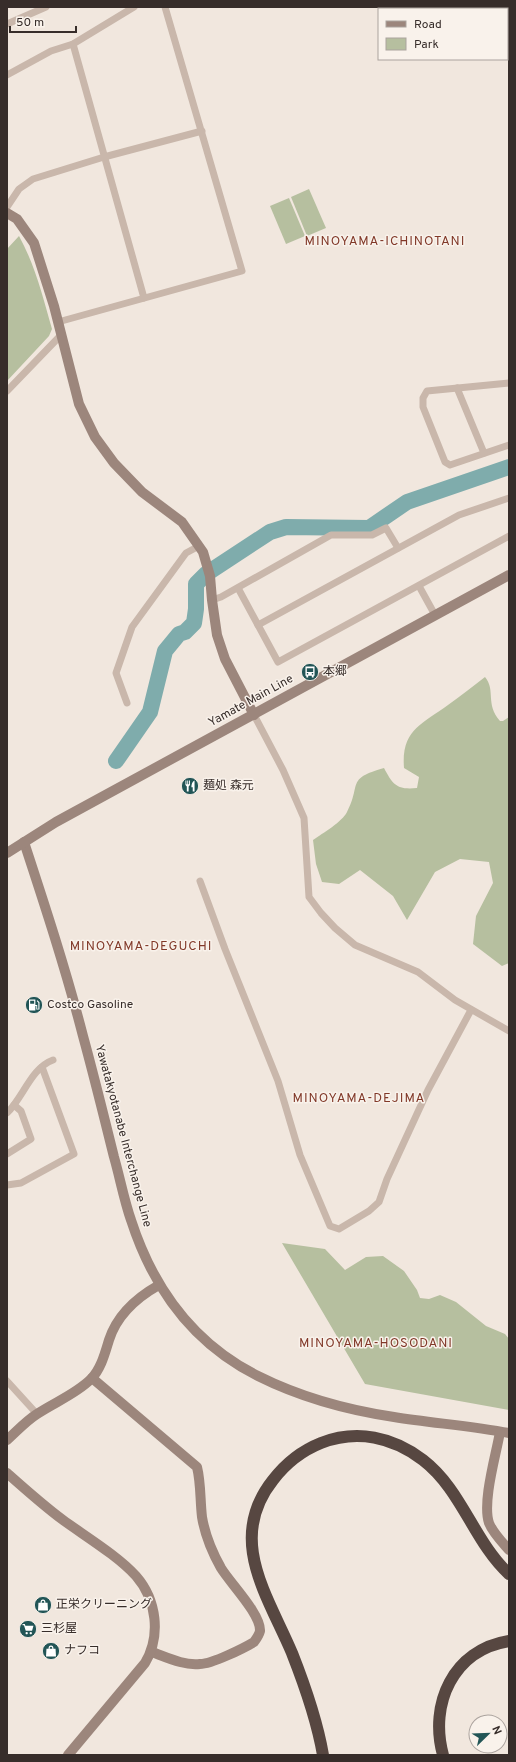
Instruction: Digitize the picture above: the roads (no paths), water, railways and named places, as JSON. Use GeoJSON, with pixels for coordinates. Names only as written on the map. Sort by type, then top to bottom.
{"type":"FeatureCollection","features":[{"type":"Feature","properties":{"kind":"highway"},"geometry":{"type":"LineString","coordinates":[[322,1755],[313,1710],[303,1680],[257,1574],[252,1550],[252,1528],[257,1506],[268,1486],[280,1470],[294,1458],[312,1447],[332,1439],[345,1436],[372,1437],[390,1441],[408,1448],[425,1461],[440,1476],[487,1549],[509,1574]]}},
{"type":"Feature","properties":{"kind":"highway"},"geometry":{"type":"LineString","coordinates":[[443,1755],[440,1738],[440,1711],[443,1699],[452,1678],[467,1660],[477,1653],[488,1647],[509,1641]]}},
{"type":"Feature","properties":{"kind":"street"},"geometry":{"type":"LineString","coordinates":[[7,24],[46,7]]}},
{"type":"Feature","properties":{"kind":"street"},"geometry":{"type":"LineString","coordinates":[[7,75],[51,51],[73,44],[134,7]]}},
{"type":"Feature","properties":{"kind":"street"},"geometry":{"type":"LineString","coordinates":[[58,322],[242,270],[165,7]]}},
{"type":"Feature","properties":{"kind":"street"},"geometry":{"type":"LineString","coordinates":[[73,44],[144,298]]}},
{"type":"Feature","properties":{"kind":"street"},"geometry":{"type":"LineString","coordinates":[[7,207],[19,189],[33,179],[104,156],[202,131]]}},
{"type":"Feature","properties":{"kind":"street"},"geometry":{"type":"LineString","coordinates":[[7,213],[17,219],[34,243],[58,322],[79,404],[95,437],[114,462],[142,492],[182,522],[200,546],[207,562],[217,635],[225,659],[283,770],[304,818],[309,897],[335,928],[355,945],[418,972],[455,1000],[509,1031]]}},
{"type":"Feature","properties":{"kind":"street"},"geometry":{"type":"LineString","coordinates":[[7,391],[61,335]]}},
{"type":"Feature","properties":{"kind":"street"},"geometry":{"type":"LineString","coordinates":[[509,384],[427,390],[423,398],[423,408],[445,462],[450,465],[509,445]]}},
{"type":"Feature","properties":{"kind":"street"},"geometry":{"type":"LineString","coordinates":[[457,388],[484,453]]}},
{"type":"Feature","properties":{"kind":"street"},"geometry":{"type":"LineString","coordinates":[[258,625],[460,515],[509,498]]}},
{"type":"Feature","properties":{"kind":"street"},"geometry":{"type":"LineString","coordinates":[[212,600],[238,588],[331,535],[372,534],[386,528],[398,548]]}},
{"type":"Feature","properties":{"kind":"street"},"geometry":{"type":"LineString","coordinates":[[238,588],[278,662],[509,536]]}},
{"type":"Feature","properties":{"kind":"street"},"geometry":{"type":"LineString","coordinates":[[127,703],[116,673],[132,627],[186,553],[200,546]]}},
{"type":"Feature","properties":{"kind":"street","name":"Yamate Main Line"},"geometry":{"type":"LineString","coordinates":[[7,853],[56,822],[509,575]]}},
{"type":"Feature","properties":{"kind":"street"},"geometry":{"type":"LineString","coordinates":[[419,586],[435,615]]}},
{"type":"Feature","properties":{"kind":"street","name":"Yawatakyotanabe Interchange Line"},"geometry":{"type":"LineString","coordinates":[[24,842],[57,944],[82,1033],[130,1218],[150,1268],[159,1285],[188,1324],[205,1341],[235,1364],[298,1394],[391,1417],[505,1433]]}},
{"type":"Feature","properties":{"kind":"street"},"geometry":{"type":"LineString","coordinates":[[200,880],[225,949],[278,1081],[300,1155],[330,1226],[339,1229],[369,1212],[379,1202],[386,1179],[428,1090],[471,1010]]}},
{"type":"Feature","properties":{"kind":"street"},"geometry":{"type":"LineString","coordinates":[[7,1113],[45,1063],[52,1060]]}},
{"type":"Feature","properties":{"kind":"street"},"geometry":{"type":"LineString","coordinates":[[7,1185],[20,1183],[74,1154],[42,1067]]}},
{"type":"Feature","properties":{"kind":"street"},"geometry":{"type":"LineString","coordinates":[[7,1154],[31,1140],[21,1111],[14,1105]]}},
{"type":"Feature","properties":{"kind":"street"},"geometry":{"type":"LineString","coordinates":[[7,1440],[37,1414],[74,1392],[92,1378],[104,1356],[112,1332],[120,1318],[137,1300],[159,1285]]}},
{"type":"Feature","properties":{"kind":"street"},"geometry":{"type":"LineString","coordinates":[[92,1378],[197,1468],[202,1518],[210,1545],[223,1570],[247,1602],[259,1626],[258,1636],[254,1642],[200,1664],[187,1663],[152,1652]]}},
{"type":"Feature","properties":{"kind":"street"},"geometry":{"type":"LineString","coordinates":[[7,1381],[37,1414]]}},
{"type":"Feature","properties":{"kind":"street"},"geometry":{"type":"LineString","coordinates":[[505,1433],[488,1501],[487,1513],[490,1524],[509,1550]]}},
{"type":"Feature","properties":{"kind":"street"},"geometry":{"type":"LineString","coordinates":[[7,1473],[54,1513],[124,1565],[137,1577],[149,1596],[155,1618],[155,1638],[152,1652],[145,1663],[68,1755]]}},
{"type":"Feature","properties":{"kind":"waterway"},"geometry":{"type":"LineString","coordinates":[[116,761],[150,712],[165,651],[179,634],[185,632],[194,623],[196,609],[196,584],[206,574],[270,532],[286,527],[369,528],[407,502],[509,467]]}},
{"type":"Feature","properties":{"kind":"place","name":"本郷"},"geometry":{"type":"Point","coordinates":[310,672]}},
{"type":"Feature","properties":{"kind":"place","name":"麺処 森元"},"geometry":{"type":"Point","coordinates":[190,786]}},
{"type":"Feature","properties":{"kind":"place","name":"Costco Gasoline"},"geometry":{"type":"Point","coordinates":[34,1005]}},
{"type":"Feature","properties":{"kind":"place","name":"正栄クリーニング"},"geometry":{"type":"Point","coordinates":[43,1605]}},
{"type":"Feature","properties":{"kind":"place","name":"三杉屋"},"geometry":{"type":"Point","coordinates":[28,1629]}},
{"type":"Feature","properties":{"kind":"place","name":"ナフコ"},"geometry":{"type":"Point","coordinates":[51,1651]}},
{"type":"Feature","properties":{"kind":"district","name":"MINOYAMA-ICHINOTANI"},"geometry":{"type":"Point","coordinates":[385,242]}},
{"type":"Feature","properties":{"kind":"district","name":"MINOYAMA-DEGUCHI"},"geometry":{"type":"Point","coordinates":[141,947]}},
{"type":"Feature","properties":{"kind":"district","name":"MINOYAMA-DEJIMA"},"geometry":{"type":"Point","coordinates":[359,1099]}},
{"type":"Feature","properties":{"kind":"district","name":"MINOYAMA-HOSODANI"},"geometry":{"type":"Point","coordinates":[376,1344]}}]}
